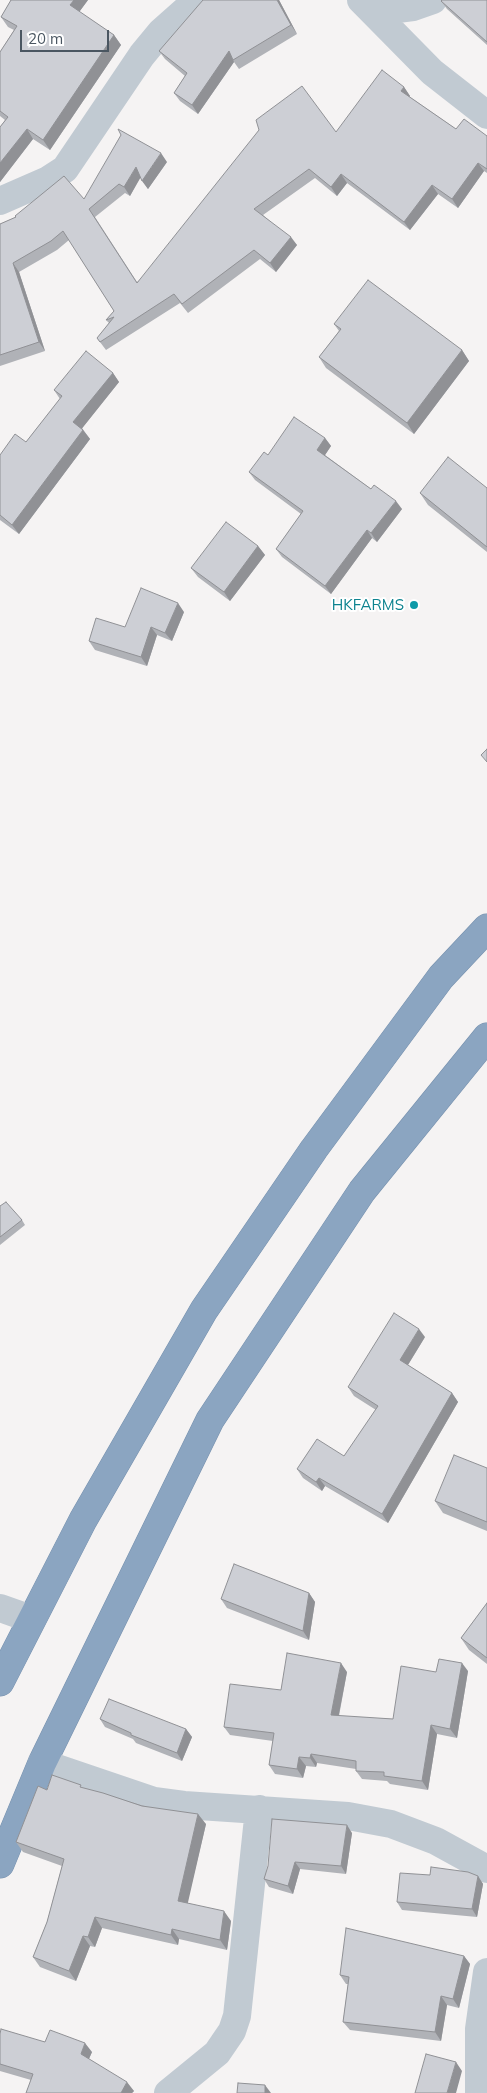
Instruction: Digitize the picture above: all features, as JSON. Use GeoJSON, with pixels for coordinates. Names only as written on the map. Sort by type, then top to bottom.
{"type":"FeatureCollection","features":[{"type":"Feature","properties":{"kind":"highway"},"geometry":{"type":"LineString","coordinates":[[0,1682],[83,1520],[204,1310],[314,1149],[436,985],[487,928]]}},
{"type":"Feature","properties":{"kind":"highway"},"geometry":{"type":"LineString","coordinates":[[0,1864],[42,1763],[210,1420],[362,1191],[487,1038]]}},
{"type":"Feature","properties":{"kind":"street"},"geometry":{"type":"LineString","coordinates":[[0,201],[48,180],[65,168],[142,55],[161,32],[197,0]]}},
{"type":"Feature","properties":{"kind":"street"},"geometry":{"type":"LineString","coordinates":[[368,6],[413,7],[433,0]]}},
{"type":"Feature","properties":{"kind":"street"},"geometry":{"type":"LineString","coordinates":[[368,6],[432,72],[487,116]]}},
{"type":"Feature","properties":{"kind":"street"},"geometry":{"type":"LineString","coordinates":[[0,1608],[31,1619]]}},
{"type":"Feature","properties":{"kind":"street"},"geometry":{"type":"LineString","coordinates":[[42,1763],[154,1801],[184,1806],[259,1809],[348,1816],[391,1824],[436,1841],[487,1869]]}},
{"type":"Feature","properties":{"kind":"street"},"geometry":{"type":"LineString","coordinates":[[168,2093],[217,2054],[232,2031],[236,2016],[259,1809]]}},
{"type":"Feature","properties":{"kind":"street"},"geometry":{"type":"LineString","coordinates":[[479,2093],[479,2029],[487,1972]]}},
{"type":"Feature","properties":{"kind":"building"},"geometry":{"type":"Polygon","coordinates":[[[11,0],[74,0],[70,5],[114,35],[43,140],[27,129],[0,163],[0,127],[8,117],[0,111],[0,52],[17,26],[1,17],[11,0]]]}},
{"type":"Feature","properties":{"kind":"building"},"geometry":{"type":"Polygon","coordinates":[[[203,0],[277,0],[291,25],[233,60],[229,51],[192,105],[174,93],[187,73],[159,51],[203,0]]]}},
{"type":"Feature","properties":{"kind":"building"},"geometry":{"type":"Polygon","coordinates":[[[487,0],[487,42],[441,1],[487,0]]]}},
{"type":"Feature","properties":{"kind":"building"},"geometry":{"type":"Polygon","coordinates":[[[382,70],[404,87],[401,91],[456,129],[464,119],[487,136],[487,169],[478,163],[452,199],[432,185],[404,222],[341,174],[331,187],[309,169],[254,209],[291,237],[270,263],[254,250],[182,304],[174,294],[100,342],[97,338],[114,317],[106,320],[114,311],[63,231],[51,241],[13,263],[39,342],[0,355],[0,224],[16,217],[64,176],[84,199],[121,135],[118,129],[161,153],[142,181],[136,167],[124,187],[119,184],[89,209],[137,283],[259,130],[256,120],[302,86],[336,132],[382,70]]]}},
{"type":"Feature","properties":{"kind":"building"},"geometry":{"type":"Polygon","coordinates":[[[368,280],[462,350],[407,423],[319,357],[341,329],[334,324],[368,280]]]}},
{"type":"Feature","properties":{"kind":"building"},"geometry":{"type":"Polygon","coordinates":[[[86,351],[113,373],[73,422],[83,430],[12,525],[0,515],[0,455],[15,434],[26,442],[62,396],[54,390],[86,351]]]}},
{"type":"Feature","properties":{"kind":"building"},"geometry":{"type":"Polygon","coordinates":[[[294,417],[325,438],[317,450],[371,489],[374,485],[396,501],[371,533],[367,530],[325,586],[276,549],[303,511],[249,472],[264,452],[268,455],[294,417]]]}},
{"type":"Feature","properties":{"kind":"building"},"geometry":{"type":"Polygon","coordinates":[[[448,457],[487,488],[487,547],[420,493],[448,457]]]}},
{"type":"Feature","properties":{"kind":"building"},"geometry":{"type":"Polygon","coordinates":[[[226,522],[258,546],[224,592],[191,568],[226,522]]]}},
{"type":"Feature","properties":{"kind":"building"},"geometry":{"type":"Polygon","coordinates":[[[141,588],[178,603],[165,633],[151,627],[141,657],[89,641],[96,618],[125,627],[141,588]]]}},
{"type":"Feature","properties":{"kind":"building"},"geometry":{"type":"Polygon","coordinates":[[[487,749],[487,762],[481,755],[487,749]]]}},
{"type":"Feature","properties":{"kind":"building"},"geometry":{"type":"Polygon","coordinates":[[[6,1202],[22,1220],[0,1237],[0,1206],[6,1202]]]}},
{"type":"Feature","properties":{"kind":"building"},"geometry":{"type":"Polygon","coordinates":[[[394,1313],[419,1329],[400,1360],[452,1393],[382,1514],[319,1478],[316,1482],[297,1469],[317,1439],[344,1456],[378,1406],[348,1387],[394,1313]]]}},
{"type":"Feature","properties":{"kind":"building"},"geometry":{"type":"Polygon","coordinates":[[[454,1455],[487,1468],[487,1522],[435,1501],[454,1455]]]}},
{"type":"Feature","properties":{"kind":"building"},"geometry":{"type":"Polygon","coordinates":[[[234,1564],[309,1593],[303,1631],[221,1599],[234,1564]]]}},
{"type":"Feature","properties":{"kind":"building"},"geometry":{"type":"Polygon","coordinates":[[[487,1603],[487,1658],[461,1638],[487,1603]]]}},
{"type":"Feature","properties":{"kind":"building"},"geometry":{"type":"Polygon","coordinates":[[[287,1653],[341,1663],[331,1715],[393,1719],[401,1666],[436,1672],[439,1659],[462,1663],[450,1729],[431,1725],[422,1781],[384,1776],[384,1772],[356,1771],[356,1761],[311,1754],[310,1758],[299,1757],[297,1769],[269,1765],[274,1733],[224,1727],[230,1684],[281,1690],[287,1653]]]}},
{"type":"Feature","properties":{"kind":"building"},"geometry":{"type":"Polygon","coordinates":[[[109,1699],[186,1729],[177,1753],[131,1735],[131,1733],[100,1719],[109,1699]]]}},
{"type":"Feature","properties":{"kind":"building"},"geometry":{"type":"Polygon","coordinates":[[[52,1775],[81,1785],[80,1787],[142,1806],[198,1814],[178,1901],[224,1911],[220,1940],[172,1929],[171,1935],[95,1917],[88,1937],[83,1936],[69,1971],[33,1957],[47,1922],[64,1859],[16,1842],[38,1786],[47,1790],[52,1775]]]}},
{"type":"Feature","properties":{"kind":"building"},"geometry":{"type":"Polygon","coordinates":[[[272,1819],[347,1825],[341,1866],[295,1862],[288,1886],[264,1879],[268,1866],[272,1819]]]}},
{"type":"Feature","properties":{"kind":"building"},"geometry":{"type":"Polygon","coordinates":[[[431,1867],[468,1872],[478,1876],[472,1909],[397,1902],[400,1873],[430,1875],[431,1867]]]}},
{"type":"Feature","properties":{"kind":"building"},"geometry":{"type":"Polygon","coordinates":[[[346,1928],[464,1956],[453,1999],[441,1996],[435,2032],[343,2022],[349,1977],[340,1975],[346,1928]]]}},
{"type":"Feature","properties":{"kind":"building"},"geometry":{"type":"Polygon","coordinates":[[[1,2029],[45,2042],[50,2030],[85,2043],[81,2054],[127,2082],[121,2093],[26,2093],[33,2074],[0,2064],[1,2029]]]}},
{"type":"Feature","properties":{"kind":"building"},"geometry":{"type":"Polygon","coordinates":[[[426,2054],[456,2062],[447,2093],[415,2093],[426,2054]]]}},
{"type":"Feature","properties":{"kind":"building"},"geometry":{"type":"Polygon","coordinates":[[[238,2083],[265,2085],[265,2093],[237,2093],[238,2083]]]}},
{"type":"Feature","properties":{"kind":"place","name":"HKFARMS"},"geometry":{"type":"Point","coordinates":[414,605]}}]}
